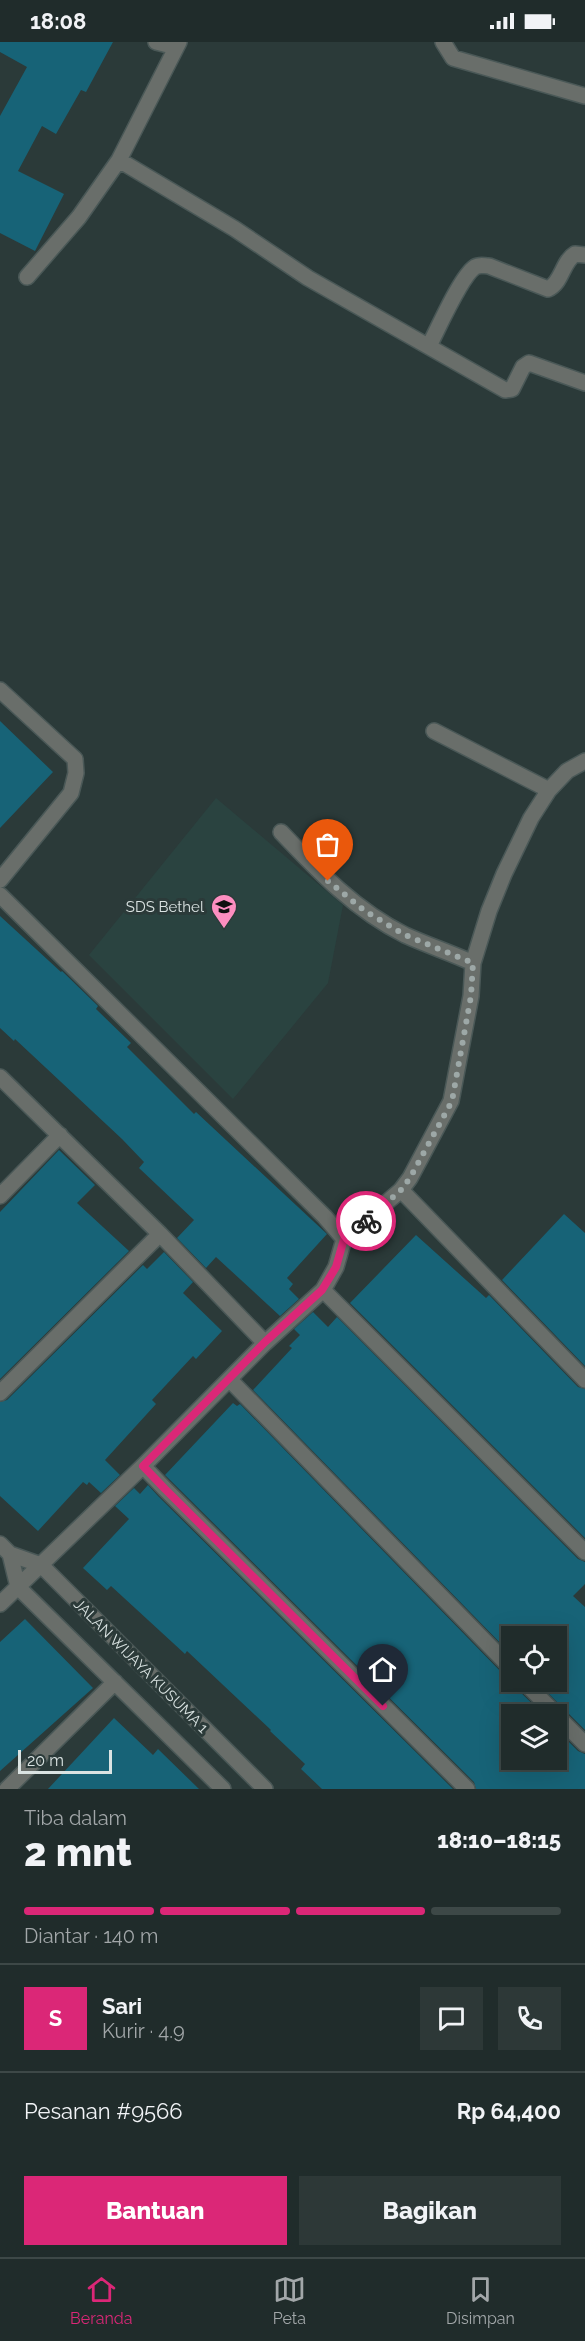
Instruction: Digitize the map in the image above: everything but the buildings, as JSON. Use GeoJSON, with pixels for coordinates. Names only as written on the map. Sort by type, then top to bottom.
{"type":"FeatureCollection","features":[{"type":"Feature","properties":{"kind":"street"},"geometry":{"type":"LineString","coordinates":[[156,42],[168,45],[177,42]]}},
{"type":"Feature","properties":{"kind":"street"},"geometry":{"type":"LineString","coordinates":[[27,277],[79,217],[119,160],[177,42]]}},
{"type":"Feature","properties":{"kind":"street"},"geometry":{"type":"LineString","coordinates":[[443,42],[453,58],[585,96]]}},
{"type":"Feature","properties":{"kind":"street"},"geometry":{"type":"LineString","coordinates":[[119,160],[235,228],[308,278],[505,390],[512,389],[523,367],[529,363],[535,363],[585,383]]}},
{"type":"Feature","properties":{"kind":"street"},"geometry":{"type":"LineString","coordinates":[[429,346],[464,280],[473,268],[480,265],[489,266],[548,289],[556,283],[570,257],[575,254],[585,255]]}},
{"type":"Feature","properties":{"kind":"street"},"geometry":{"type":"LineString","coordinates":[[0,690],[75,759],[76,773],[71,793],[0,880]]}},
{"type":"Feature","properties":{"kind":"street"},"geometry":{"type":"LineString","coordinates":[[434,731],[549,790]]}},
{"type":"Feature","properties":{"kind":"street"},"geometry":{"type":"LineString","coordinates":[[0,1604],[230,1380],[265,1342],[322,1290],[336,1267],[344,1239],[401,1190],[452,1101],[471,996],[473,963],[489,911],[504,874],[531,818],[549,790],[567,771],[585,761]]}},
{"type":"Feature","properties":{"kind":"street"},"geometry":{"type":"LineString","coordinates":[[281,832],[328,881],[365,911],[405,935],[473,963]]}},
{"type":"Feature","properties":{"kind":"street"},"geometry":{"type":"LineString","coordinates":[[0,895],[325,1217],[344,1239]]}},
{"type":"Feature","properties":{"kind":"street"},"geometry":{"type":"LineString","coordinates":[[0,1077],[160,1234],[265,1342]]}},
{"type":"Feature","properties":{"kind":"street"},"geometry":{"type":"LineString","coordinates":[[0,1196],[60,1135]]}},
{"type":"Feature","properties":{"kind":"street"},"geometry":{"type":"LineString","coordinates":[[401,1190],[585,1380]]}},
{"type":"Feature","properties":{"kind":"street"},"geometry":{"type":"LineString","coordinates":[[0,1393],[160,1234]]}},
{"type":"Feature","properties":{"kind":"street"},"geometry":{"type":"LineString","coordinates":[[322,1290],[585,1552]]}},
{"type":"Feature","properties":{"kind":"street"},"geometry":{"type":"LineString","coordinates":[[230,1380],[501,1658]]}},
{"type":"Feature","properties":{"kind":"street"},"geometry":{"type":"LineString","coordinates":[[143,1466],[467,1789]]}},
{"type":"Feature","properties":{"kind":"street","name":"JALAN WIJAYA KUSUMA 1"},"geometry":{"type":"LineString","coordinates":[[5,1549],[41,1565],[265,1789]]}},
{"type":"Feature","properties":{"kind":"street","name":"JALAN WIJAYA KUSUMA 1"},"geometry":{"type":"LineString","coordinates":[[5,1549],[18,1587],[220,1788]]}},
{"type":"Feature","properties":{"kind":"street"},"geometry":{"type":"LineString","coordinates":[[7,1789],[115,1682]]}},
{"type":"Feature","properties":{"kind":"street"},"geometry":{"type":"LineString","coordinates":[[534,1692],[545,1704]]}},
{"type":"Feature","properties":{"kind":"street"},"geometry":{"type":"LineString","coordinates":[[567,1726],[585,1744]]}},
{"type":"Feature","properties":{"kind":"shaded area","name":"SDS Bethel"},"geometry":{"type":"Polygon","coordinates":[[[216,798],[343,905],[328,983],[233,1099],[89,955],[216,798]]]}},
{"type":"Feature","properties":{"kind":"way so far"},"geometry":{"type":"LineString","coordinates":[[328,881],[365,911],[405,935],[473,963],[471,996],[452,1101],[410,1178],[401,1190],[366,1221]]}},
{"type":"Feature","properties":{"kind":"place","name":"SDS Bethel"},"geometry":{"type":"Point","coordinates":[224,930]}},
{"type":"Feature","properties":{"kind":"route"},"geometry":{"type":"LineString","coordinates":[[366,1221],[344,1239],[336,1267],[322,1290],[265,1342],[143,1466],[383,1706]]}}]}
